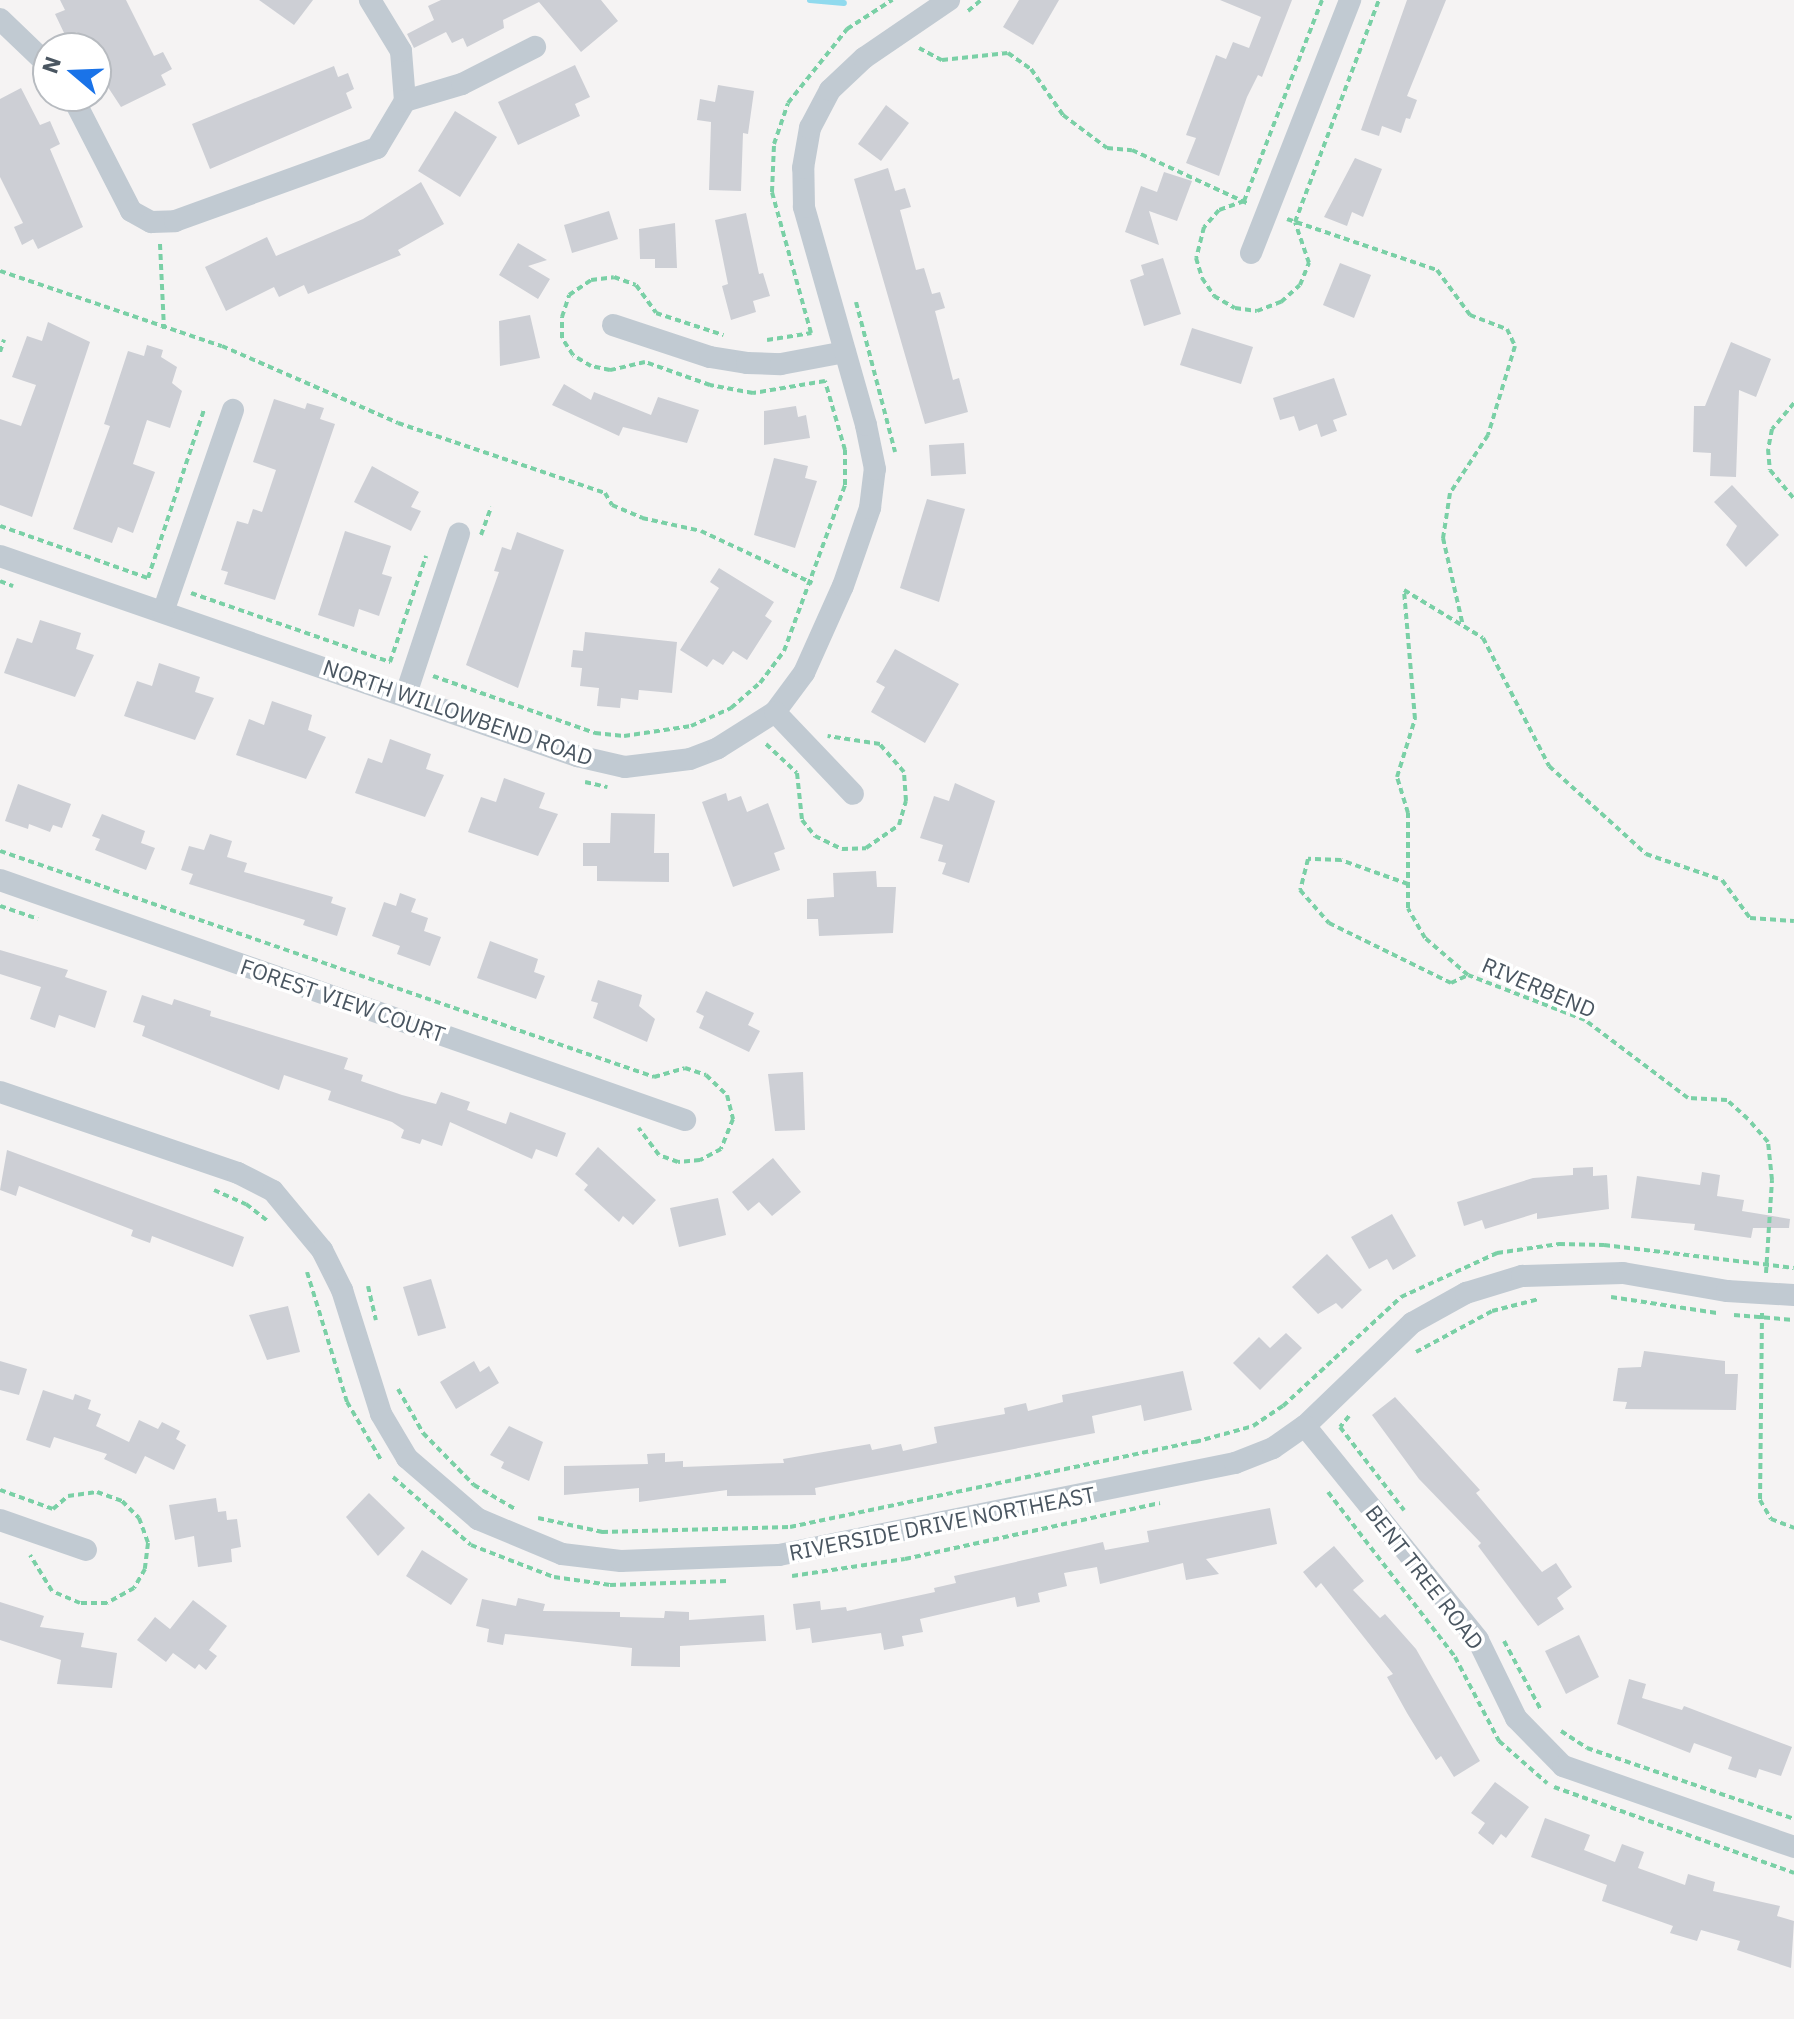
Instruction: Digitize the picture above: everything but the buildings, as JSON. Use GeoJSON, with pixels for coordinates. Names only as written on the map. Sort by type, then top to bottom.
{"type":"FeatureCollection","features":[{"type":"Feature","properties":{"kind":"street"},"geometry":{"type":"LineString","coordinates":[[79,112],[118,196],[131,211],[161,221],[280,186],[377,148],[405,101],[401,51],[370,0]]}},
{"type":"Feature","properties":{"kind":"street"},"geometry":{"type":"LineString","coordinates":[[1251,253],[1350,0]]}},
{"type":"Feature","properties":{"kind":"street","name":"NORTH WILLOWBEND ROAD"},"geometry":{"type":"LineString","coordinates":[[0,556],[406,694],[577,756],[625,767],[690,759],[718,748],[775,712],[804,673],[843,586],[870,508],[875,469],[804,207],[803,168],[810,128],[830,90],[864,58],[956,8]]}},
{"type":"Feature","properties":{"kind":"street"},"geometry":{"type":"LineString","coordinates":[[0,19],[32,50]]}},
{"type":"Feature","properties":{"kind":"street"},"geometry":{"type":"LineString","coordinates":[[405,101],[462,84],[535,47]]}},
{"type":"Feature","properties":{"kind":"street"},"geometry":{"type":"LineString","coordinates":[[613,325],[710,357],[747,363],[781,364],[845,352]]}},
{"type":"Feature","properties":{"kind":"street"},"geometry":{"type":"LineString","coordinates":[[163,612],[233,410]]}},
{"type":"Feature","properties":{"kind":"street"},"geometry":{"type":"LineString","coordinates":[[406,694],[459,534]]}},
{"type":"Feature","properties":{"kind":"street"},"geometry":{"type":"LineString","coordinates":[[775,712],[853,794]]}},
{"type":"Feature","properties":{"kind":"street","name":"FOREST VIEW COURT"},"geometry":{"type":"LineString","coordinates":[[0,880],[685,1120]]}},
{"type":"Feature","properties":{"kind":"street","name":"RIVERSIDE DRIVE NORTHEAST"},"geometry":{"type":"LineString","coordinates":[[0,1092],[238,1173],[273,1191],[329,1263],[381,1414],[407,1458],[478,1519],[562,1554],[692,1559],[838,1547],[1235,1463],[1273,1448],[1305,1426],[1412,1323],[1466,1293],[1522,1276],[1623,1273],[1763,1294],[1794,1295]]}},
{"type":"Feature","properties":{"kind":"street","name":"BENT TREE ROAD"},"geometry":{"type":"LineString","coordinates":[[1305,1426],[1478,1640],[1516,1718],[1563,1766],[1794,1847]]}},
{"type":"Feature","properties":{"kind":"street"},"geometry":{"type":"LineString","coordinates":[[0,1520],[86,1550]]}},
{"type":"Feature","properties":{"kind":"path"},"geometry":{"type":"LineString","coordinates":[[760,342],[811,333],[772,192],[774,144],[788,103],[847,29],[892,0]]}},
{"type":"Feature","properties":{"kind":"path"},"geometry":{"type":"LineString","coordinates":[[956,8],[981,0]]}},
{"type":"Feature","properties":{"kind":"path"},"geometry":{"type":"LineString","coordinates":[[906,57],[930,40]]}},
{"type":"Feature","properties":{"kind":"path"},"geometry":{"type":"LineString","coordinates":[[919,48],[942,60],[1008,53],[1031,69],[1063,115],[1107,148],[1132,150],[1267,212],[1437,270],[1470,315],[1507,329],[1515,346],[1488,435],[1450,493],[1443,538],[1463,626]]}},
{"type":"Feature","properties":{"kind":"path"},"geometry":{"type":"LineString","coordinates":[[161,221],[164,329]]}},
{"type":"Feature","properties":{"kind":"path"},"geometry":{"type":"LineString","coordinates":[[0,271],[164,329],[222,346],[398,423],[605,493],[612,505],[642,518],[701,531],[812,583]]}},
{"type":"Feature","properties":{"kind":"path"},"geometry":{"type":"LineString","coordinates":[[438,662],[433,676],[595,733],[659,734],[731,708],[760,683],[784,651],[812,583],[845,485],[845,450],[825,381],[753,393],[710,385],[645,362],[610,370],[591,366],[573,355],[562,338],[562,317],[569,295],[591,280],[614,277],[636,285],[656,313],[730,337]]}},
{"type":"Feature","properties":{"kind":"path"},"geometry":{"type":"LineString","coordinates":[[854,296],[894,432],[896,460]]}},
{"type":"Feature","properties":{"kind":"path"},"geometry":{"type":"LineString","coordinates":[[0,352],[4,340]]}},
{"type":"Feature","properties":{"kind":"path"},"geometry":{"type":"LineString","coordinates":[[1794,403],[1772,429],[1768,449],[1770,470],[1794,499]]}},
{"type":"Feature","properties":{"kind":"path"},"geometry":{"type":"LineString","coordinates":[[0,526],[148,578],[204,410]]}},
{"type":"Feature","properties":{"kind":"path"},"geometry":{"type":"LineString","coordinates":[[476,550],[491,507]]}},
{"type":"Feature","properties":{"kind":"path"},"geometry":{"type":"LineString","coordinates":[[195,578],[190,592],[390,662],[429,549]]}},
{"type":"Feature","properties":{"kind":"path"},"geometry":{"type":"LineString","coordinates":[[0,581],[29,591]]}},
{"type":"Feature","properties":{"kind":"path","name":"RIVERBEND"},"geometry":{"type":"LineString","coordinates":[[1794,921],[1750,918],[1722,880],[1646,854],[1549,766],[1483,638],[1404,590],[1415,719],[1397,777],[1408,813],[1408,908],[1425,938],[1468,975],[1585,1020],[1688,1098],[1727,1100],[1768,1142],[1760,1500],[1771,1519],[1794,1528]]}},
{"type":"Feature","properties":{"kind":"path"},"geometry":{"type":"LineString","coordinates":[[753,752],[771,744],[797,773],[802,820],[815,836],[842,849],[866,848],[885,839],[899,825],[906,801],[904,772],[880,744],[827,736],[820,728]]}},
{"type":"Feature","properties":{"kind":"path"},"geometry":{"type":"LineString","coordinates":[[583,781],[612,787]]}},
{"type":"Feature","properties":{"kind":"path"},"geometry":{"type":"LineString","coordinates":[[1408,884],[1341,860],[1308,859],[1300,890],[1329,923],[1451,983],[1468,975]]}},
{"type":"Feature","properties":{"kind":"path"},"geometry":{"type":"LineString","coordinates":[[394,1383],[423,1433],[474,1485],[523,1514],[602,1532],[790,1527],[1253,1426],[1283,1406],[1401,1297],[1497,1253],[1559,1244],[1604,1245],[1794,1268]]}},
{"type":"Feature","properties":{"kind":"path"},"geometry":{"type":"LineString","coordinates":[[368,1286],[377,1322]]}},
{"type":"Feature","properties":{"kind":"path"},"geometry":{"type":"LineString","coordinates":[[1599,1294],[1794,1320]]}},
{"type":"Feature","properties":{"kind":"path"},"geometry":{"type":"LineString","coordinates":[[1412,1355],[1492,1311],[1546,1297]]}},
{"type":"Feature","properties":{"kind":"path"},"geometry":{"type":"LineString","coordinates":[[1357,1408],[1340,1427],[1408,1516]]}},
{"type":"Feature","properties":{"kind":"path"},"geometry":{"type":"LineString","coordinates":[[1495,1629],[1549,1718]]}},
{"type":"Feature","properties":{"kind":"path"},"geometry":{"type":"LineString","coordinates":[[1559,1729],[1587,1748],[1794,1819]]}},
{"type":"Feature","properties":{"kind":"waterway"},"geometry":{"type":"LineString","coordinates":[[810,0],[844,3]]}}]}
